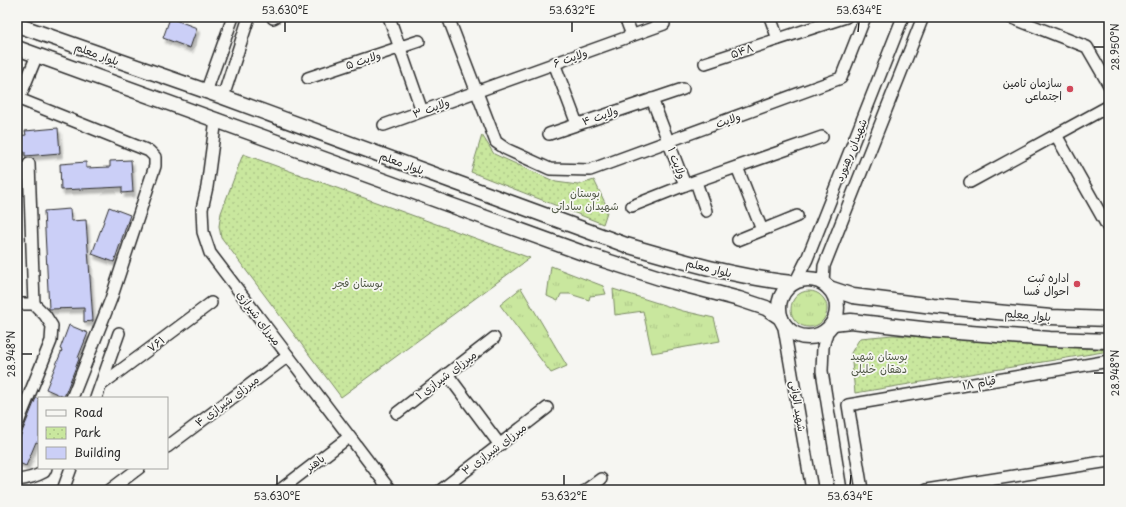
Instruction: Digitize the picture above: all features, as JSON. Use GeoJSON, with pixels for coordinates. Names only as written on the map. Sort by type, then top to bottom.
{"type":"FeatureCollection","features":[{"type":"Feature","properties":{"kind":"main road","name":"بلوار معلم"},"geometry":{"type":"LineString","coordinates":[[17,25],[223,97],[626,245],[669,258],[745,276],[794,282]]}},
{"type":"Feature","properties":{"kind":"main road","name":"بلوار معلم"},"geometry":{"type":"LineString","coordinates":[[17,48],[591,256],[663,279],[739,299],[766,308],[782,320]]}},
{"type":"Feature","properties":{"kind":"main road"},"geometry":{"type":"LineString","coordinates":[[199,113],[206,92]]}},
{"type":"Feature","properties":{"kind":"main road"},"geometry":{"type":"LineString","coordinates":[[216,119],[223,97]]}},
{"type":"Feature","properties":{"kind":"main road"},"geometry":{"type":"LineString","coordinates":[[809,278],[826,285],[834,294],[837,301],[837,308],[831,326],[815,336],[800,336],[787,328],[782,320],[779,307],[783,292],[794,282],[809,278]]}},
{"type":"Feature","properties":{"kind":"main road","name":"بلوار معلم"},"geometry":{"type":"LineString","coordinates":[[826,285],[853,296],[933,306],[1051,317],[1109,319]]}},
{"type":"Feature","properties":{"kind":"main road","name":"بلوار معلم"},"geometry":{"type":"LineString","coordinates":[[831,326],[852,320],[931,330],[1034,338],[1109,341]]}},
{"type":"Feature","properties":{"kind":"street"},"geometry":{"type":"LineString","coordinates":[[206,92],[233,17]]}},
{"type":"Feature","properties":{"kind":"street"},"geometry":{"type":"LineString","coordinates":[[223,97],[249,17]]}},
{"type":"Feature","properties":{"kind":"street"},"geometry":{"type":"LineString","coordinates":[[389,17],[422,111]]}},
{"type":"Feature","properties":{"kind":"street"},"geometry":{"type":"LineString","coordinates":[[448,17],[477,91]]}},
{"type":"Feature","properties":{"kind":"street"},"geometry":{"type":"LineString","coordinates":[[625,17],[632,35]]}},
{"type":"Feature","properties":{"kind":"street"},"geometry":{"type":"LineString","coordinates":[[770,17],[778,39]]}},
{"type":"Feature","properties":{"kind":"street","name":"۵۴۸"},"geometry":{"type":"LineString","coordinates":[[705,63],[846,17]]}},
{"type":"Feature","properties":{"kind":"street","name":"ولایت"},"geometry":{"type":"LineString","coordinates":[[477,91],[496,142],[506,149],[550,169],[590,170],[841,78],[865,17]]}},
{"type":"Feature","properties":{"kind":"street","name":"شهیدان رهنورد"},"geometry":{"type":"LineString","coordinates":[[794,282],[810,252],[903,17]]}},
{"type":"Feature","properties":{"kind":"street","name":"شهیدان رهنورد"},"geometry":{"type":"LineString","coordinates":[[826,285],[824,266],[923,17]]}},
{"type":"Feature","properties":{"kind":"street"},"geometry":{"type":"LineString","coordinates":[[1010,17],[1087,47],[1109,85]]}},
{"type":"Feature","properties":{"kind":"street","name":"ولایت ۶"},"geometry":{"type":"LineString","coordinates":[[477,91],[664,24]]}},
{"type":"Feature","properties":{"kind":"street","name":"ولایت ۵"},"geometry":{"type":"LineString","coordinates":[[308,78],[419,41]]}},
{"type":"Feature","properties":{"kind":"street"},"geometry":{"type":"LineString","coordinates":[[37,55],[18,98],[149,151],[155,157],[155,166],[111,299],[72,397]]}},
{"type":"Feature","properties":{"kind":"street"},"geometry":{"type":"LineString","coordinates":[[554,63],[577,124]]}},
{"type":"Feature","properties":{"kind":"street","name":"ولایت ۴"},"geometry":{"type":"LineString","coordinates":[[549,134],[683,89]]}},
{"type":"Feature","properties":{"kind":"street","name":"ولایت ۳"},"geometry":{"type":"LineString","coordinates":[[384,125],[477,91]]}},
{"type":"Feature","properties":{"kind":"street"},"geometry":{"type":"LineString","coordinates":[[652,99],[669,142]]}},
{"type":"Feature","properties":{"kind":"street"},"geometry":{"type":"LineString","coordinates":[[970,182],[1109,106]]}},
{"type":"Feature","properties":{"kind":"street","name":"میرزای شیرازی"},"geometry":{"type":"LineString","coordinates":[[216,119],[207,187],[202,209],[203,232],[210,253],[390,490]]}},
{"type":"Feature","properties":{"kind":"street"},"geometry":{"type":"LineString","coordinates":[[1056,136],[1109,229]]}},
{"type":"Feature","properties":{"kind":"street"},"geometry":{"type":"LineString","coordinates":[[632,206],[691,183],[822,137]]}},
{"type":"Feature","properties":{"kind":"street","name":"ولایت ۱"},"geometry":{"type":"LineString","coordinates":[[669,142],[706,211]]}},
{"type":"Feature","properties":{"kind":"street"},"geometry":{"type":"LineString","coordinates":[[17,425],[52,341],[52,326],[45,315],[34,304],[29,164]]}},
{"type":"Feature","properties":{"kind":"street"},"geometry":{"type":"LineString","coordinates":[[737,167],[762,230]]}},
{"type":"Feature","properties":{"kind":"street"},"geometry":{"type":"LineString","coordinates":[[738,240],[797,216]]}},
{"type":"Feature","properties":{"kind":"street","name":"۷۶۱"},"geometry":{"type":"LineString","coordinates":[[101,385],[211,303]]}},
{"type":"Feature","properties":{"kind":"street"},"geometry":{"type":"LineString","coordinates":[[17,304],[34,304]]}},
{"type":"Feature","properties":{"kind":"street","name":"شهید الوانی"},"geometry":{"type":"LineString","coordinates":[[782,320],[812,490]]}},
{"type":"Feature","properties":{"kind":"street"},"geometry":{"type":"LineString","coordinates":[[831,326],[823,347],[822,371],[842,490]]}},
{"type":"Feature","properties":{"kind":"street"},"geometry":{"type":"LineString","coordinates":[[96,397],[119,334]]}},
{"type":"Feature","properties":{"kind":"street","name":"میرزای شیرازی ۱"},"geometry":{"type":"LineString","coordinates":[[397,412],[494,338]]}},
{"type":"Feature","properties":{"kind":"street","name":"میرزای شیرازی ۴"},"geometry":{"type":"LineString","coordinates":[[168,446],[288,356]]}},
{"type":"Feature","properties":{"kind":"street","name":"قیام ۱۸"},"geometry":{"type":"LineString","coordinates":[[862,490],[848,405],[1109,361]]}},
{"type":"Feature","properties":{"kind":"street"},"geometry":{"type":"LineString","coordinates":[[447,374],[500,445]]}},
{"type":"Feature","properties":{"kind":"street","name":"میرزای شیرازی ۳"},"geometry":{"type":"LineString","coordinates":[[441,490],[547,408]]}},
{"type":"Feature","properties":{"kind":"street","name":"باهنر"},"geometry":{"type":"LineString","coordinates":[[280,490],[350,437]]}},
{"type":"Feature","properties":{"kind":"street"},"geometry":{"type":"LineString","coordinates":[[926,490],[1109,461]]}},
{"type":"Feature","properties":{"kind":"street"},"geometry":{"type":"LineString","coordinates":[[17,480],[37,476],[44,472],[46,469]]}},
{"type":"Feature","properties":{"kind":"street"},"geometry":{"type":"LineString","coordinates":[[65,489],[71,469]]}},
{"type":"Feature","properties":{"kind":"street"},"geometry":{"type":"LineString","coordinates":[[110,490],[138,469]]}},
{"type":"Feature","properties":{"kind":"street"},"geometry":{"type":"LineString","coordinates":[[586,490],[601,478]]}},
{"type":"Feature","properties":{"kind":"green space","name":"بوستان شهیدان ساداتی"},"geometry":{"type":"Polygon","coordinates":[[[482,135],[494,154],[556,182],[578,185],[594,180],[608,209],[603,224],[471,172],[482,135]]]}},
{"type":"Feature","properties":{"kind":"green space","name":"بوستان فجر"},"geometry":{"type":"Polygon","coordinates":[[[243,154],[530,258],[341,397],[221,237],[219,226],[221,213],[243,154]]]}},
{"type":"Feature","properties":{"kind":"green space"},"geometry":{"type":"Polygon","coordinates":[[[551,266],[603,286],[606,294],[590,296],[589,300],[570,294],[561,294],[558,301],[547,296],[551,266]]]}},
{"type":"Feature","properties":{"kind":"green space"},"geometry":{"type":"Polygon","coordinates":[[[521,288],[567,366],[551,373],[500,305],[521,288]]]}},
{"type":"Feature","properties":{"kind":"green space"},"geometry":{"type":"Polygon","coordinates":[[[613,289],[683,311],[714,318],[720,341],[652,353],[643,311],[615,315],[613,289]]]}},
{"type":"Feature","properties":{"kind":"green space"},"geometry":{"type":"Polygon","coordinates":[[[813,291],[822,296],[826,302],[826,316],[822,322],[813,327],[805,327],[796,322],[792,316],[791,305],[796,296],[802,292],[813,291]]]}},
{"type":"Feature","properties":{"kind":"green space","name":"بوستان شهید دهقان خلیلی"},"geometry":{"type":"Polygon","coordinates":[[[893,335],[1109,351],[855,393],[851,353],[860,338],[893,335]]]}},
{"type":"Feature","properties":{"kind":"building"},"geometry":{"type":"Polygon","coordinates":[[[170,18],[197,28],[190,48],[163,38],[170,18]]]}},
{"type":"Feature","properties":{"kind":"building"},"geometry":{"type":"Polygon","coordinates":[[[58,128],[60,153],[25,156],[25,152],[17,153],[17,136],[26,135],[25,131],[58,128]]]}},
{"type":"Feature","properties":{"kind":"building"},"geometry":{"type":"Polygon","coordinates":[[[131,160],[133,192],[122,193],[122,187],[61,190],[60,164],[86,162],[86,168],[110,167],[110,161],[131,160]]]}},
{"type":"Feature","properties":{"kind":"building"},"geometry":{"type":"Polygon","coordinates":[[[109,207],[130,215],[114,262],[92,254],[109,207]]]}},
{"type":"Feature","properties":{"kind":"building"},"geometry":{"type":"Polygon","coordinates":[[[70,209],[71,221],[86,220],[93,321],[84,322],[84,308],[49,309],[44,211],[70,209]]]}},
{"type":"Feature","properties":{"kind":"building"},"geometry":{"type":"Polygon","coordinates":[[[69,325],[88,333],[64,397],[46,389],[62,350],[60,349],[69,325]]]}},
{"type":"Feature","properties":{"kind":"building"},"geometry":{"type":"Polygon","coordinates":[[[36,398],[38,399],[38,443],[36,442],[26,466],[17,462],[17,436],[20,437],[36,398]]]}},
{"type":"Feature","properties":{"kind":"place","name":"سازمان تامین اجتماعی"},"geometry":{"type":"Point","coordinates":[1070,89]}},
{"type":"Feature","properties":{"kind":"place","name":"اداره ثبت احوال فسا"},"geometry":{"type":"Point","coordinates":[1077,284]}}]}
